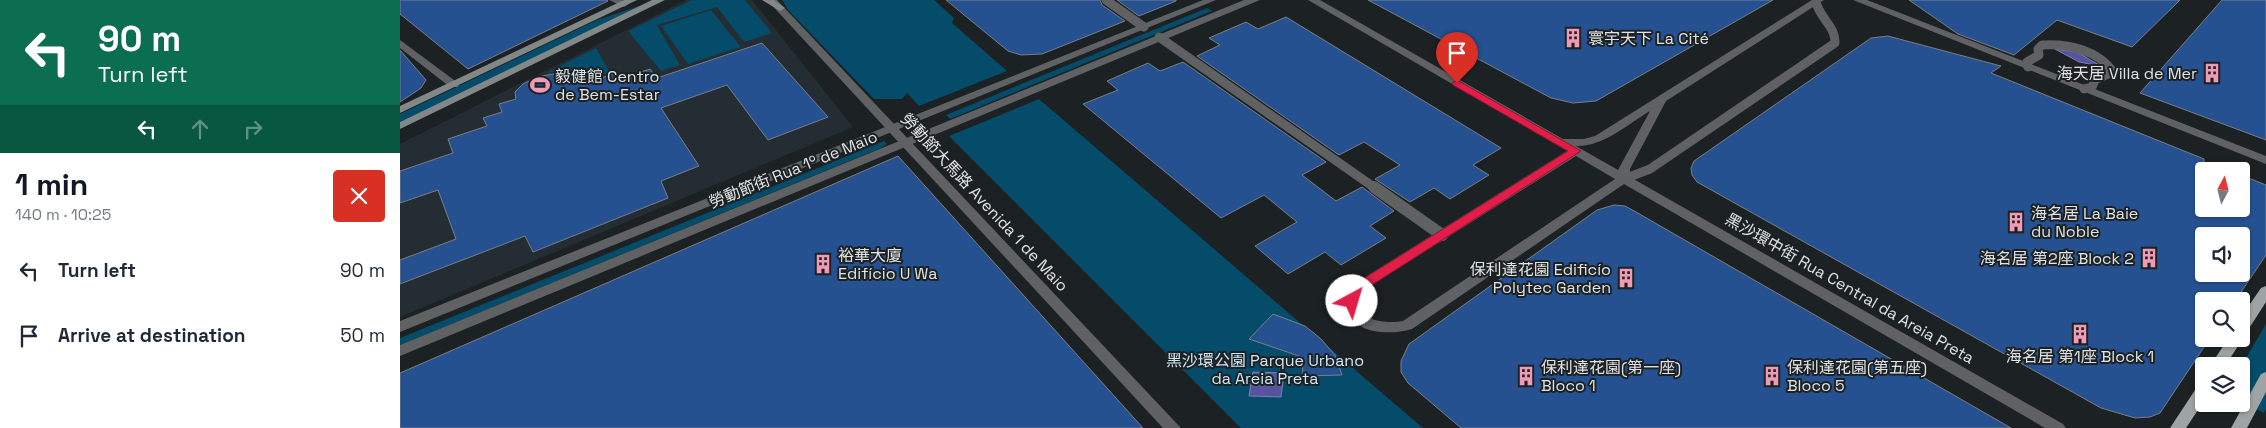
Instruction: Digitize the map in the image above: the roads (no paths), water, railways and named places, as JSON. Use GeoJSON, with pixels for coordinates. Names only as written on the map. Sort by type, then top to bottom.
{"type":"FeatureCollection","features":[{"type":"Feature","properties":{"kind":"main road"},"geometry":{"type":"LineString","coordinates":[[588,21],[648,0]]}},
{"type":"Feature","properties":{"kind":"main road"},"geometry":{"type":"LineString","coordinates":[[400,126],[660,0]]}},
{"type":"Feature","properties":{"kind":"main road"},"geometry":{"type":"LineString","coordinates":[[767,0],[775,3]]}},
{"type":"Feature","properties":{"kind":"main road"},"geometry":{"type":"LineString","coordinates":[[400,110],[628,2]]}},
{"type":"Feature","properties":{"kind":"main road"},"geometry":{"type":"LineString","coordinates":[[2250,315],[2266,291]]}},
{"type":"Feature","properties":{"kind":"main road"},"geometry":{"type":"LineString","coordinates":[[2238,428],[2266,378]]}},
{"type":"Feature","properties":{"kind":"main road"},"geometry":{"type":"LineString","coordinates":[[2178,428],[2195,402]]}},
{"type":"Feature","properties":{"kind":"street"},"geometry":{"type":"LineString","coordinates":[[614,0],[628,2]]}},
{"type":"Feature","properties":{"kind":"street","name":"勞動節街 Rua 1º de Maio"},"geometry":{"type":"LineString","coordinates":[[400,351],[1219,12],[1255,0]]}},
{"type":"Feature","properties":{"kind":"street"},"geometry":{"type":"LineString","coordinates":[[1303,0],[1327,8]]}},
{"type":"Feature","properties":{"kind":"street","name":"黑沙環中街 Rua Central da Areia Preta"},"geometry":{"type":"LineString","coordinates":[[1313,0],[2058,428]]}},
{"type":"Feature","properties":{"kind":"street"},"geometry":{"type":"LineString","coordinates":[[1858,0],[2264,160]]}},
{"type":"Feature","properties":{"kind":"street"},"geometry":{"type":"LineString","coordinates":[[1207,1],[1220,4],[1223,7],[1219,12]]}},
{"type":"Feature","properties":{"kind":"street","name":"勞動節街 Rua 1º de Maio"},"geometry":{"type":"LineString","coordinates":[[400,327],[1207,1]]}},
{"type":"Feature","properties":{"kind":"street"},"geometry":{"type":"LineString","coordinates":[[1554,139],[1574,143],[1596,140],[1818,1]]}},
{"type":"Feature","properties":{"kind":"street","name":"勞動節大馬路 Avenida 1 de Maio"},"geometry":{"type":"LineString","coordinates":[[775,3],[1173,428]]}},
{"type":"Feature","properties":{"kind":"street"},"geometry":{"type":"LineString","coordinates":[[400,43],[454,85]]}},
{"type":"Feature","properties":{"kind":"street"},"geometry":{"type":"LineString","coordinates":[[1576,151],[1356,290],[1352,301],[1357,317],[1365,323],[1380,328],[1392,329],[1407,325],[1624,179],[1624,169],[1662,99]]}},
{"type":"Feature","properties":{"kind":"lane"},"geometry":{"type":"LineString","coordinates":[[1106,0],[1144,27]]}},
{"type":"Feature","properties":{"kind":"lane"},"geometry":{"type":"LineString","coordinates":[[1624,179],[1650,169],[1835,43],[1835,35],[1818,13],[1818,1]]}},
{"type":"Feature","properties":{"kind":"lane"},"geometry":{"type":"LineString","coordinates":[[1159,37],[1442,235]]}},
{"type":"Feature","properties":{"kind":"lane"},"geometry":{"type":"LineString","coordinates":[[2028,67],[2027,62],[2039,55],[2038,49],[2042,45],[2060,45],[2088,52],[2105,62],[2113,72],[2095,80],[2092,87],[2084,89]]}},
{"type":"Feature","properties":{"kind":"place","name":"寰宇天下 La Cité"},"geometry":{"type":"Point","coordinates":[1573,38]}},
{"type":"Feature","properties":{"kind":"place","name":"海天居 Villa de Mer"},"geometry":{"type":"Point","coordinates":[2212,73]}},
{"type":"Feature","properties":{"kind":"place","name":"毅健館 Centro de Bem-Estar"},"geometry":{"type":"Point","coordinates":[540,85]}},
{"type":"Feature","properties":{"kind":"place","name":"海名居 La Baie du Noble"},"geometry":{"type":"Point","coordinates":[2016,222]}},
{"type":"Feature","properties":{"kind":"place","name":"海名居 第2座 Block 2"},"geometry":{"type":"Point","coordinates":[2149,258]}},
{"type":"Feature","properties":{"kind":"place","name":"裕華大廈 Edifício U Wa"},"geometry":{"type":"Point","coordinates":[823,264]}},
{"type":"Feature","properties":{"kind":"place","name":"保利達花園 Edificío Polytec Garden"},"geometry":{"type":"Point","coordinates":[1626,278]}},
{"type":"Feature","properties":{"kind":"place","name":"海名居 第1座 Block 1"},"geometry":{"type":"Point","coordinates":[2080,334]}},
{"type":"Feature","properties":{"kind":"place","name":"保利達花園(第一座) Bloco 1"},"geometry":{"type":"Point","coordinates":[1526,376]}},
{"type":"Feature","properties":{"kind":"place","name":"保利達花園(第五座) Bloco 5"},"geometry":{"type":"Point","coordinates":[1772,376]}},
{"type":"Feature","properties":{"kind":"park label","name":"黑沙環公園 Parque Urbano da Areia Preta"},"geometry":{"type":"Point","coordinates":[1265,369]}}]}
